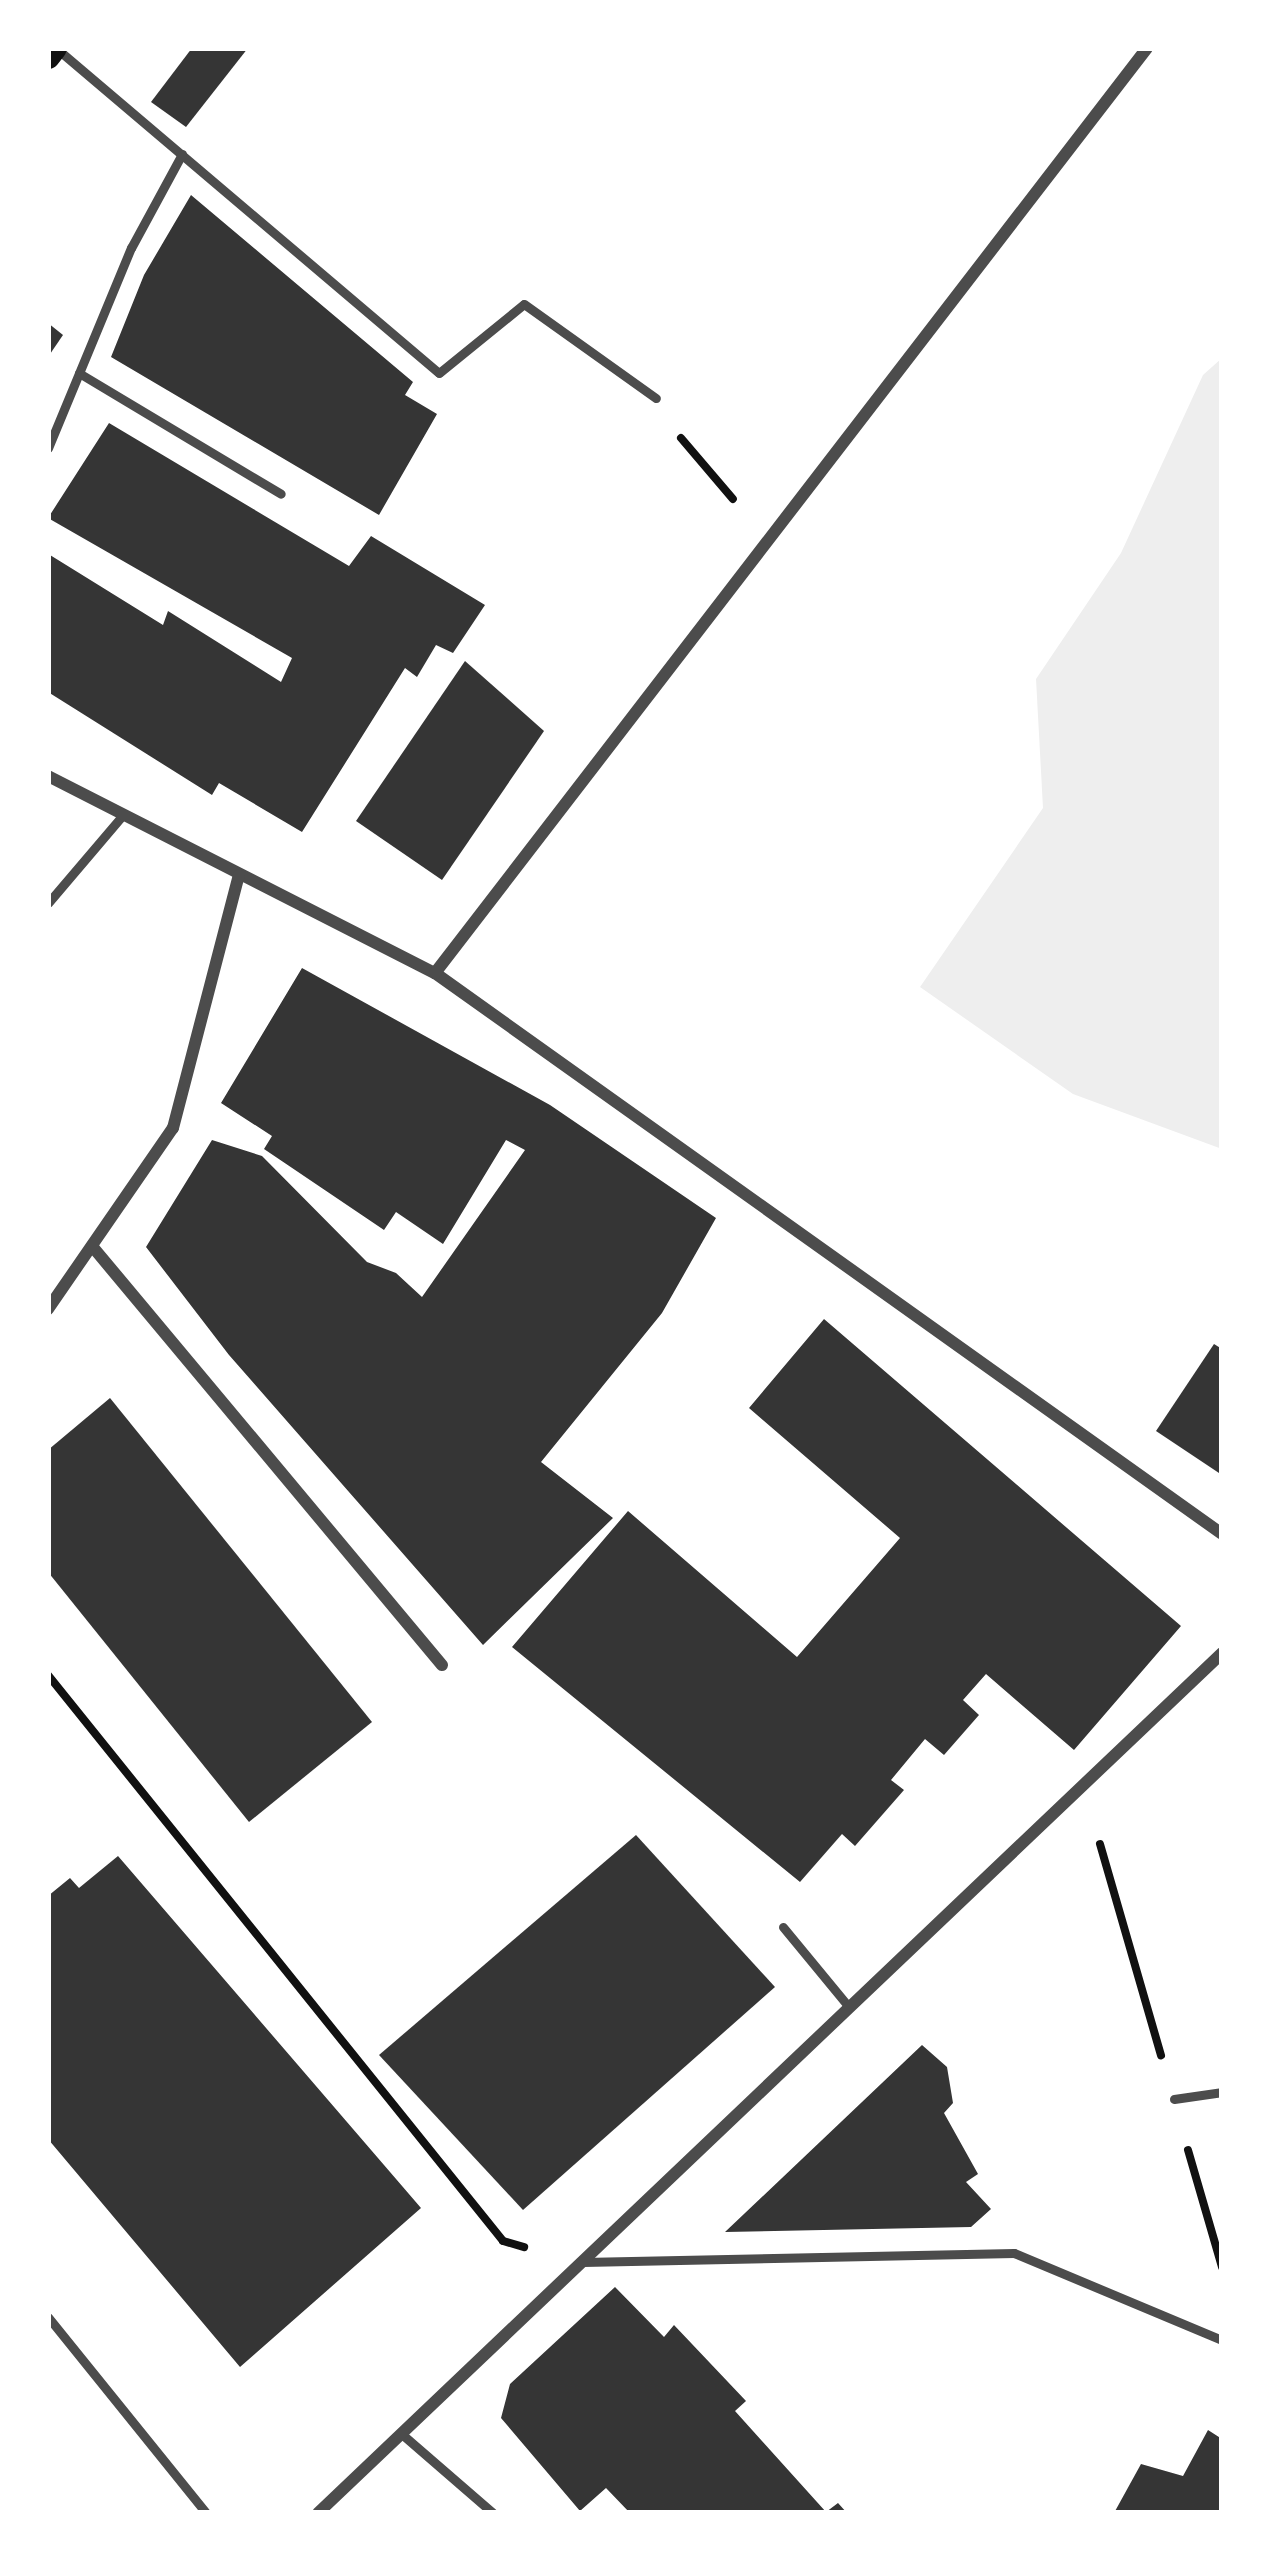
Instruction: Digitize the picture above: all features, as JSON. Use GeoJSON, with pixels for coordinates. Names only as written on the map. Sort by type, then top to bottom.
{"type":"FeatureCollection","features":[{"type":"Feature","properties":{"kind":"main road"},"geometry":{"type":"LineString","coordinates":[[48,57],[56,48]]}},
{"type":"Feature","properties":{"kind":"street"},"geometry":{"type":"LineString","coordinates":[[435,973],[768,535],[1148,48]]}},
{"type":"Feature","properties":{"kind":"street"},"geometry":{"type":"LineString","coordinates":[[48,776],[435,973],[1222,1534]]}},
{"type":"Feature","properties":{"kind":"street"},"geometry":{"type":"LineString","coordinates":[[48,1309],[172,1127],[238,875]]}},
{"type":"Feature","properties":{"kind":"street"},"geometry":{"type":"LineString","coordinates":[[92,1246],[442,1665]]}},
{"type":"Feature","properties":{"kind":"street"},"geometry":{"type":"LineString","coordinates":[[318,2513],[1222,1653]]}},
{"type":"Feature","properties":{"kind":"lane"},"geometry":{"type":"LineString","coordinates":[[56,48],[439,374],[524,304],[656,398]]}},
{"type":"Feature","properties":{"kind":"lane"},"geometry":{"type":"LineString","coordinates":[[48,448],[182,154]]}},
{"type":"Feature","properties":{"kind":"lane"},"geometry":{"type":"LineString","coordinates":[[79,373],[281,494]]}},
{"type":"Feature","properties":{"kind":"lane"},"geometry":{"type":"LineString","coordinates":[[48,903],[122,816]]}},
{"type":"Feature","properties":{"kind":"lane"},"geometry":{"type":"LineString","coordinates":[[783,1928],[849,2007]]}},
{"type":"Feature","properties":{"kind":"lane"},"geometry":{"type":"LineString","coordinates":[[1174,2099],[1222,2092]]}},
{"type":"Feature","properties":{"kind":"lane"},"geometry":{"type":"LineString","coordinates":[[583,2262],[1014,2253],[1222,2340]]}},
{"type":"Feature","properties":{"kind":"lane"},"geometry":{"type":"LineString","coordinates":[[48,2317],[206,2513]]}},
{"type":"Feature","properties":{"kind":"lane"},"geometry":{"type":"LineString","coordinates":[[404,2436],[493,2513]]}},
{"type":"Feature","properties":{"kind":"path"},"geometry":{"type":"LineString","coordinates":[[656,398],[695,461],[768,535]]}},
{"type":"Feature","properties":{"kind":"path"},"geometry":{"type":"LineString","coordinates":[[48,1675],[502,2241],[583,2262]]}},
{"type":"Feature","properties":{"kind":"path"},"geometry":{"type":"LineString","coordinates":[[1083,1785],[1222,2267]]}},
{"type":"Feature","properties":{"kind":"shaded area"},"geometry":{"type":"Polygon","coordinates":[[[1222,358],[1222,1149],[1073,1094],[920,987],[1043,808],[1036,679],[1121,553],[1203,375],[1222,358]]]}},
{"type":"Feature","properties":{"kind":"building"},"geometry":{"type":"Polygon","coordinates":[[[192,48],[248,48],[186,127],[151,102],[192,48]]]}},
{"type":"Feature","properties":{"kind":"building"},"geometry":{"type":"Polygon","coordinates":[[[191,195],[413,382],[405,395],[437,414],[379,515],[111,357],[144,275],[191,195]]]}},
{"type":"Feature","properties":{"kind":"building"},"geometry":{"type":"Polygon","coordinates":[[[48,323],[63,335],[48,357],[48,323]]]}},
{"type":"Feature","properties":{"kind":"building"},"geometry":{"type":"Polygon","coordinates":[[[109,423],[349,566],[371,536],[485,605],[453,653],[436,645],[417,677],[405,668],[302,832],[219,783],[212,795],[48,692],[50,555],[163,625],[168,611],[281,682],[292,658],[48,518],[109,423]]]}},
{"type":"Feature","properties":{"kind":"building"},"geometry":{"type":"Polygon","coordinates":[[[465,661],[544,731],[442,880],[356,821],[465,661]]]}},
{"type":"Feature","properties":{"kind":"building"},"geometry":{"type":"Polygon","coordinates":[[[302,968],[550,1105],[716,1218],[662,1313],[541,1462],[613,1518],[483,1645],[229,1355],[146,1247],[212,1140],[262,1156],[367,1262],[396,1273],[422,1297],[525,1150],[506,1140],[443,1244],[396,1212],[384,1230],[264,1149],[272,1136],[221,1103],[302,968]]]}},
{"type":"Feature","properties":{"kind":"building"},"geometry":{"type":"Polygon","coordinates":[[[824,1319],[1181,1626],[1074,1750],[986,1674],[963,1700],[979,1715],[944,1755],[925,1739],[891,1780],[904,1790],[855,1846],[842,1834],[800,1882],[512,1647],[628,1511],[797,1657],[900,1538],[749,1408],[824,1319]]]}},
{"type":"Feature","properties":{"kind":"building"},"geometry":{"type":"Polygon","coordinates":[[[1214,1344],[1222,1349],[1222,1475],[1156,1431],[1214,1344]]]}},
{"type":"Feature","properties":{"kind":"building"},"geometry":{"type":"Polygon","coordinates":[[[110,1398],[372,1722],[249,1822],[48,1572],[48,1450],[110,1398]]]}},
{"type":"Feature","properties":{"kind":"building"},"geometry":{"type":"Polygon","coordinates":[[[636,1835],[775,1987],[523,2210],[379,2055],[636,1835]]]}},
{"type":"Feature","properties":{"kind":"building"},"geometry":{"type":"Polygon","coordinates":[[[118,1856],[421,2208],[240,2367],[48,2139],[48,1896],[70,1878],[79,1888],[118,1856]]]}},
{"type":"Feature","properties":{"kind":"building"},"geometry":{"type":"Polygon","coordinates":[[[922,2045],[947,2067],[953,2103],[944,2113],[978,2174],[966,2182],[991,2209],[971,2227],[725,2232],[922,2045]]]}},
{"type":"Feature","properties":{"kind":"building"},"geometry":{"type":"Polygon","coordinates":[[[615,2287],[664,2337],[674,2325],[746,2401],[735,2411],[826,2512],[838,2503],[847,2513],[630,2513],[606,2488],[580,2511],[501,2418],[510,2384],[615,2287]]]}},
{"type":"Feature","properties":{"kind":"building"},"geometry":{"type":"Polygon","coordinates":[[[1208,2430],[1222,2439],[1222,2513],[1114,2513],[1141,2464],[1183,2476],[1208,2430]]]}}]}
